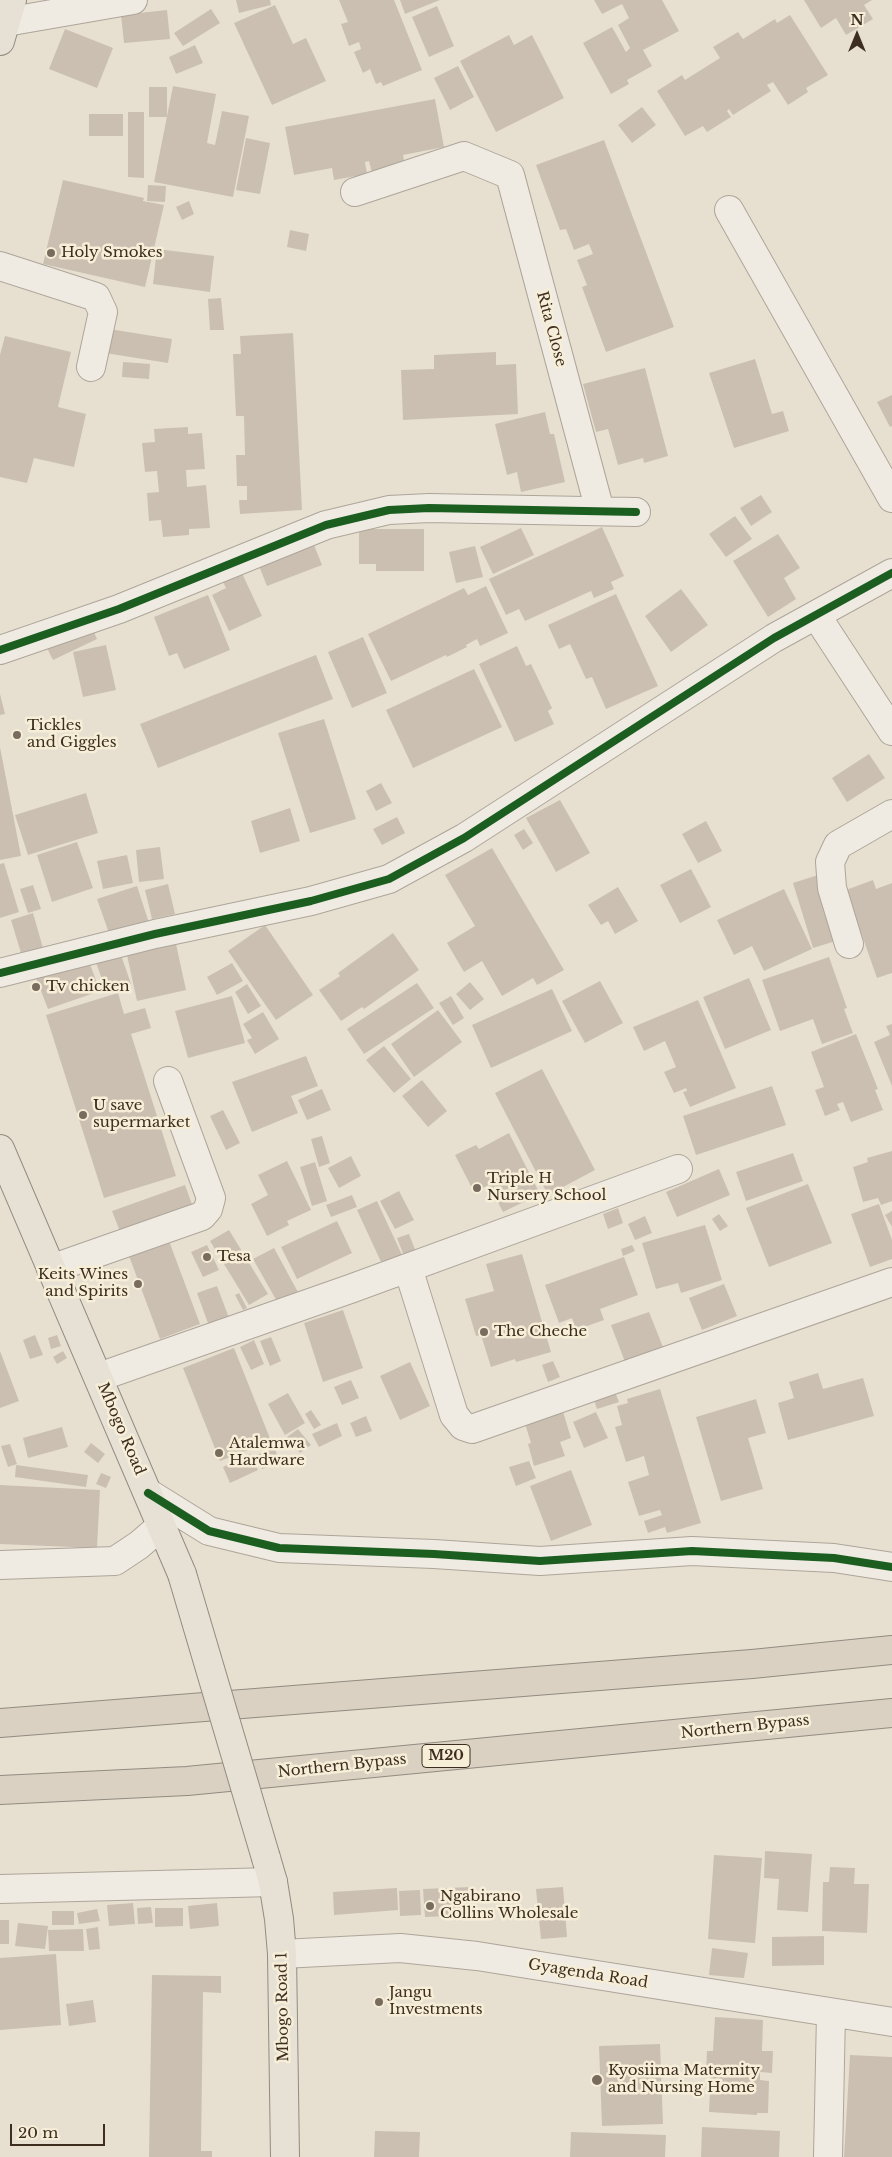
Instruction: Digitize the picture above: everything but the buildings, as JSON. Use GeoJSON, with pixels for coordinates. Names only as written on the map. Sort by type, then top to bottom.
{"type":"FeatureCollection","features":[{"type":"Feature","properties":{"kind":"highway"},"geometry":{"type":"LineString","coordinates":[[0,1723],[742,1665],[892,1650]]}},
{"type":"Feature","properties":{"kind":"highway","name":"Northern Bypass"},"geometry":{"type":"LineString","coordinates":[[0,1790],[187,1781],[892,1714]]}},
{"type":"Feature","properties":{"kind":"main road","name":"Mbogo Road"},"geometry":{"type":"LineString","coordinates":[[0,1149],[182,1574],[269,1870]]}},
{"type":"Feature","properties":{"kind":"main road","name":"Mbogo Road 1"},"geometry":{"type":"LineString","coordinates":[[269,1870],[282,1954],[285,2157]]}},
{"type":"Feature","properties":{"kind":"street"},"geometry":{"type":"LineString","coordinates":[[6,21],[133,0]]}},
{"type":"Feature","properties":{"kind":"street","name":"Rita Close"},"geometry":{"type":"LineString","coordinates":[[355,192],[464,156],[510,175],[600,511]]}},
{"type":"Feature","properties":{"kind":"street"},"geometry":{"type":"LineString","coordinates":[[729,210],[892,498]]}},
{"type":"Feature","properties":{"kind":"street"},"geometry":{"type":"LineString","coordinates":[[0,266],[96,297],[103,312],[90,367]]}},
{"type":"Feature","properties":{"kind":"street"},"geometry":{"type":"LineString","coordinates":[[0,650],[119,609],[244,557],[335,522],[388,510],[429,508],[636,512]]}},
{"type":"Feature","properties":{"kind":"street"},"geometry":{"type":"LineString","coordinates":[[0,973],[155,934],[311,901],[388,879],[464,838],[774,638],[892,573]]}},
{"type":"Feature","properties":{"kind":"street"},"geometry":{"type":"LineString","coordinates":[[816,615],[892,731]]}},
{"type":"Feature","properties":{"kind":"street"},"geometry":{"type":"LineString","coordinates":[[849,944],[832,888],[830,862],[838,845],[892,814]]}},
{"type":"Feature","properties":{"kind":"street"},"geometry":{"type":"LineString","coordinates":[[51,1269],[202,1216],[208,1209],[211,1198],[168,1081]]}},
{"type":"Feature","properties":{"kind":"street"},"geometry":{"type":"LineString","coordinates":[[99,1377],[408,1268],[678,1169]]}},
{"type":"Feature","properties":{"kind":"street"},"geometry":{"type":"LineString","coordinates":[[408,1268],[454,1415],[463,1426],[472,1430],[892,1282]]}},
{"type":"Feature","properties":{"kind":"street"},"geometry":{"type":"LineString","coordinates":[[148,1493],[209,1531],[279,1548],[434,1554],[540,1561],[692,1551],[834,1558],[892,1567]]}},
{"type":"Feature","properties":{"kind":"street"},"geometry":{"type":"LineString","coordinates":[[0,1565],[115,1561],[139,1545],[162,1525]]}},
{"type":"Feature","properties":{"kind":"street"},"geometry":{"type":"LineString","coordinates":[[0,1889],[269,1870]]}},
{"type":"Feature","properties":{"kind":"street","name":"Gyagenda Road"},"geometry":{"type":"LineString","coordinates":[[282,1954],[400,1948],[477,1956],[831,2014],[892,2022]]}},
{"type":"Feature","properties":{"kind":"street"},"geometry":{"type":"LineString","coordinates":[[828,2157],[831,2014]]}},
{"type":"Feature","properties":{"kind":"cycle path"},"geometry":{"type":"LineString","coordinates":[[0,650],[119,609],[326,525],[389,510],[429,508],[636,512]]}},
{"type":"Feature","properties":{"kind":"cycle path"},"geometry":{"type":"LineString","coordinates":[[0,973],[155,934],[311,901],[389,879],[464,838],[774,638],[892,573]]}},
{"type":"Feature","properties":{"kind":"cycle path"},"geometry":{"type":"LineString","coordinates":[[148,1493],[209,1531],[279,1548],[434,1554],[540,1561],[692,1551],[834,1558],[892,1567]]}},
{"type":"Feature","properties":{"kind":"place","name":"Holy Smokes"},"geometry":{"type":"Point","coordinates":[51,253]}},
{"type":"Feature","properties":{"kind":"place","name":"Tickles and Giggles"},"geometry":{"type":"Point","coordinates":[17,735]}},
{"type":"Feature","properties":{"kind":"place","name":"Tv chicken"},"geometry":{"type":"Point","coordinates":[36,987]}},
{"type":"Feature","properties":{"kind":"place","name":"U save supermarket"},"geometry":{"type":"Point","coordinates":[83,1115]}},
{"type":"Feature","properties":{"kind":"place","name":"Triple H Nursery School"},"geometry":{"type":"Point","coordinates":[477,1188]}},
{"type":"Feature","properties":{"kind":"place","name":"Tesa"},"geometry":{"type":"Point","coordinates":[207,1257]}},
{"type":"Feature","properties":{"kind":"place","name":"Keits Wines and Spirits"},"geometry":{"type":"Point","coordinates":[138,1284]}},
{"type":"Feature","properties":{"kind":"place","name":"The Cheche"},"geometry":{"type":"Point","coordinates":[484,1332]}},
{"type":"Feature","properties":{"kind":"place","name":"Atalemwa Hardware"},"geometry":{"type":"Point","coordinates":[219,1453]}},
{"type":"Feature","properties":{"kind":"place","name":"Ngabirano Collins Wholesale"},"geometry":{"type":"Point","coordinates":[430,1906]}},
{"type":"Feature","properties":{"kind":"place","name":"Jangu Investments"},"geometry":{"type":"Point","coordinates":[379,2002]}},
{"type":"Feature","properties":{"kind":"place","name":"Kyosiima Maternity and Nursing Home"},"geometry":{"type":"Point","coordinates":[597,2080]}}]}
